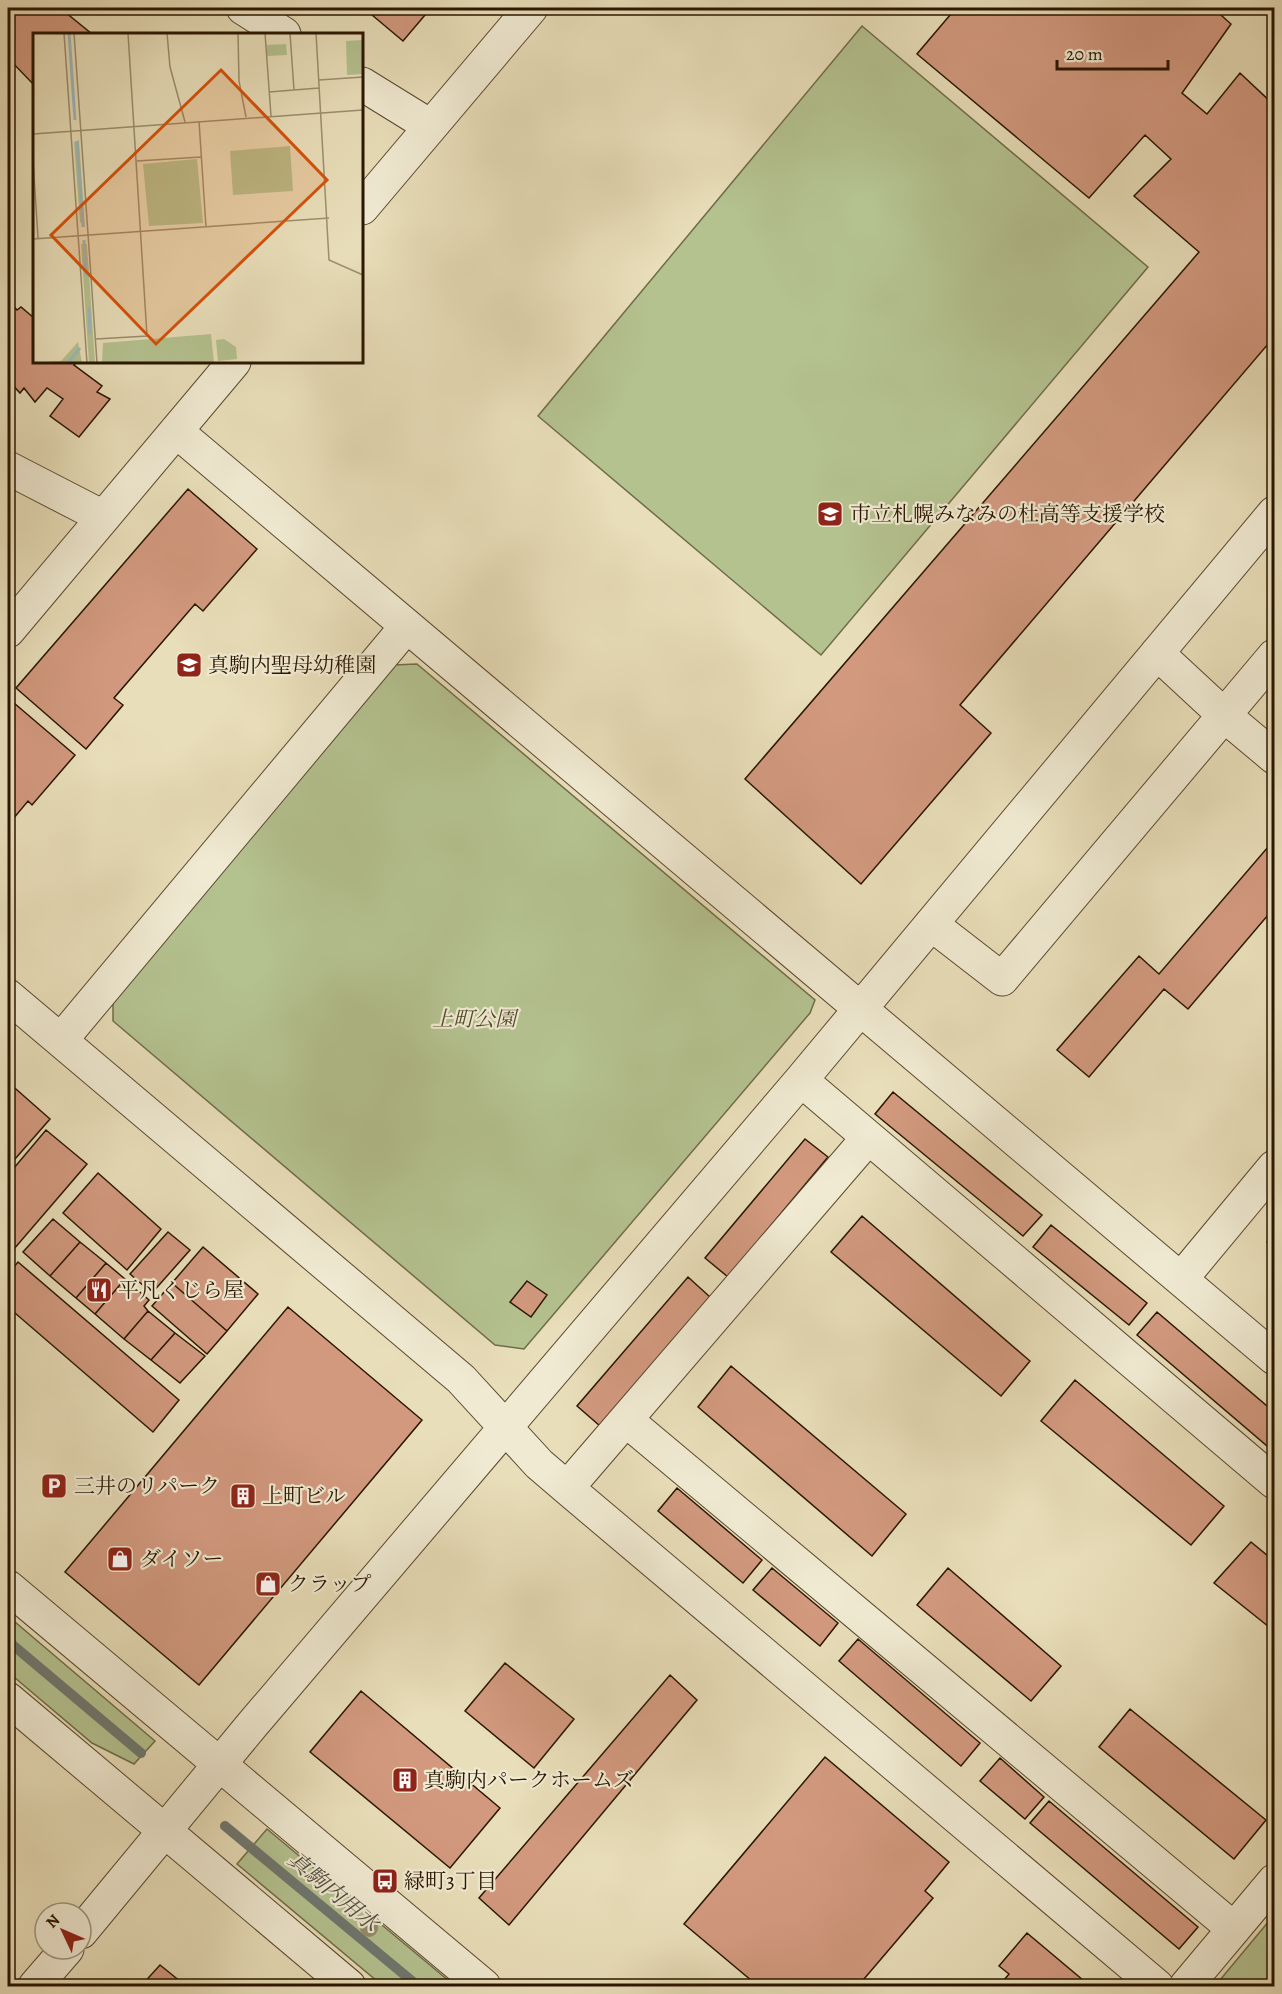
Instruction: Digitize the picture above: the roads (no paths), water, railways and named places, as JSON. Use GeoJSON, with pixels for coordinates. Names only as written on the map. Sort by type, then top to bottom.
{"type":"FeatureCollection","features":[{"type":"Feature","properties":{"kind":"street"},"geometry":{"type":"LineString","coordinates":[[243,8],[282,33]]}},
{"type":"Feature","properties":{"kind":"street"},"geometry":{"type":"LineString","coordinates":[[363,207],[531,8]]}},
{"type":"Feature","properties":{"kind":"street"},"geometry":{"type":"LineString","coordinates":[[363,85],[429,126]]}},
{"type":"Feature","properties":{"kind":"street"},"geometry":{"type":"LineString","coordinates":[[8,631],[233,363]]}},
{"type":"Feature","properties":{"kind":"street"},"geometry":{"type":"LineString","coordinates":[[176,431],[1275,1358]]}},
{"type":"Feature","properties":{"kind":"street"},"geometry":{"type":"LineString","coordinates":[[8,468],[104,518]]}},
{"type":"Feature","properties":{"kind":"street"},"geometry":{"type":"LineString","coordinates":[[93,1918],[219,1764],[801,1080],[1275,513]]}},
{"type":"Feature","properties":{"kind":"street"},"geometry":{"type":"LineString","coordinates":[[61,1040],[406,627]]}},
{"type":"Feature","properties":{"kind":"street"},"geometry":{"type":"LineString","coordinates":[[1157,653],[1225,716],[1275,757]]}},
{"type":"Feature","properties":{"kind":"street"},"geometry":{"type":"LineString","coordinates":[[931,924],[1002,980],[1275,656]]}},
{"type":"Feature","properties":{"kind":"street"},"geometry":{"type":"LineString","coordinates":[[8,996],[461,1379],[539,1464],[1157,1986]]}},
{"type":"Feature","properties":{"kind":"street"},"geometry":{"type":"LineString","coordinates":[[801,1080],[1275,1482]]}},
{"type":"Feature","properties":{"kind":"street"},"geometry":{"type":"LineString","coordinates":[[567,1488],[868,1138]]}},
{"type":"Feature","properties":{"kind":"street"},"geometry":{"type":"LineString","coordinates":[[1181,1280],[1275,1167]]}},
{"type":"Feature","properties":{"kind":"street"},"geometry":{"type":"LineString","coordinates":[[626,1420],[1234,1929]]}},
{"type":"Feature","properties":{"kind":"street"},"geometry":{"type":"LineString","coordinates":[[8,1587],[484,1986]]}},
{"type":"Feature","properties":{"kind":"street"},"geometry":{"type":"LineString","coordinates":[[8,1699],[349,1986]]}},
{"type":"Feature","properties":{"kind":"street"},"geometry":{"type":"LineString","coordinates":[[1186,1986],[1275,1881]]}},
{"type":"Feature","properties":{"kind":"street"},"geometry":{"type":"LineString","coordinates":[[35,1986],[57,1961]]}},
{"type":"Feature","properties":{"kind":"waterway","name":"真駒内用水"},"geometry":{"type":"LineString","coordinates":[[8,1641],[141,1753]]}},
{"type":"Feature","properties":{"kind":"waterway","name":"真駒内用水"},"geometry":{"type":"LineString","coordinates":[[225,1826],[418,1986]]}},
{"type":"Feature","properties":{"kind":"place","name":"市立札幌みなみの杜高等支援学校"},"geometry":{"type":"Point","coordinates":[830,514]}},
{"type":"Feature","properties":{"kind":"place","name":"真駒内聖母幼稚園"},"geometry":{"type":"Point","coordinates":[189,665]}},
{"type":"Feature","properties":{"kind":"place","name":"平凡くじら屋"},"geometry":{"type":"Point","coordinates":[99,1290]}},
{"type":"Feature","properties":{"kind":"place","name":"三井のリパーク"},"geometry":{"type":"Point","coordinates":[54,1486]}},
{"type":"Feature","properties":{"kind":"place","name":"上町ビル"},"geometry":{"type":"Point","coordinates":[243,1496]}},
{"type":"Feature","properties":{"kind":"place","name":"ダイソー"},"geometry":{"type":"Point","coordinates":[120,1559]}},
{"type":"Feature","properties":{"kind":"place","name":"クラップ"},"geometry":{"type":"Point","coordinates":[268,1584]}},
{"type":"Feature","properties":{"kind":"place","name":"真駒内パークホームズ"},"geometry":{"type":"Point","coordinates":[405,1780]}},
{"type":"Feature","properties":{"kind":"place","name":"緑町3丁目"},"geometry":{"type":"Point","coordinates":[385,1881]}},
{"type":"Feature","properties":{"kind":"park label","name":"上町公園"},"geometry":{"type":"Point","coordinates":[474,1019]}}]}
